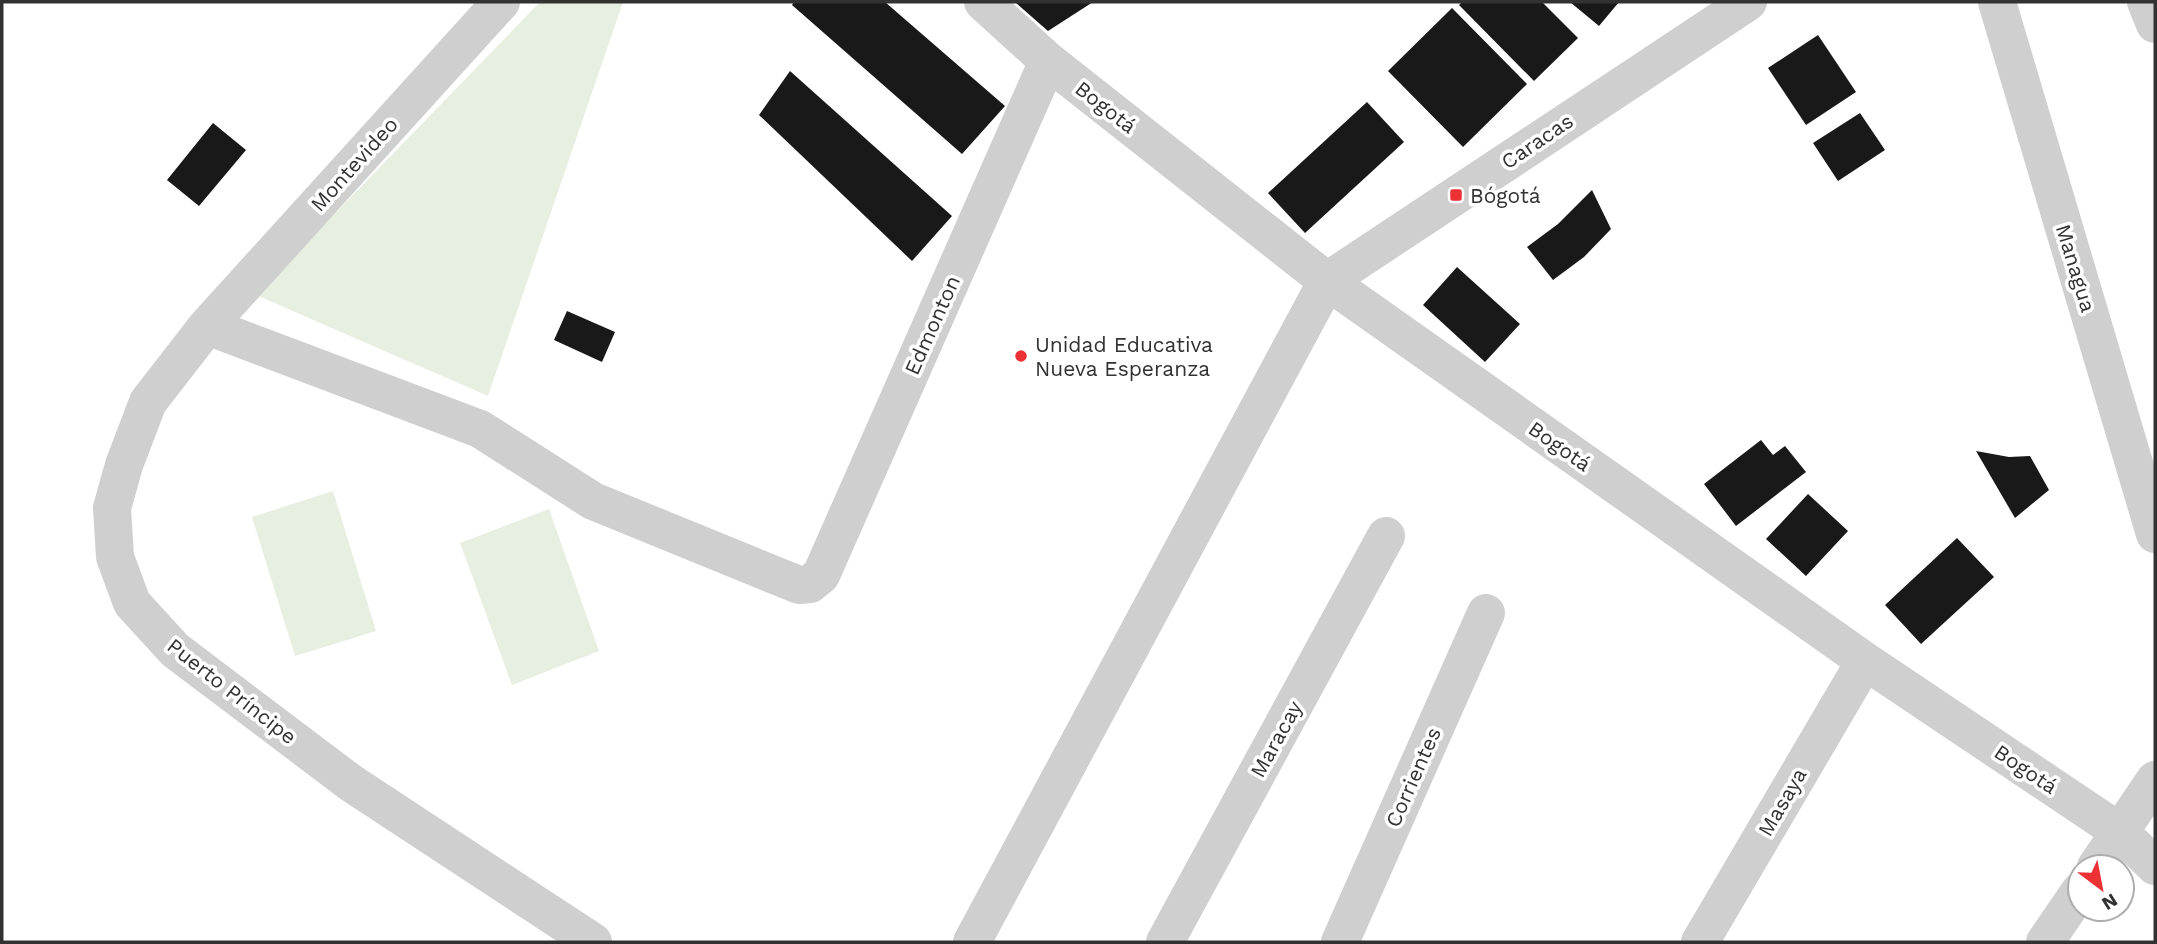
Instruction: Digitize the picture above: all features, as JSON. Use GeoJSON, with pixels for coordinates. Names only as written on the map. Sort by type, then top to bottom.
{"type":"FeatureCollection","features":[{"type":"Feature","properties":{"kind":"street","name":"Montevideo"},"geometry":{"type":"LineString","coordinates":[[207,326],[501,2]]}},
{"type":"Feature","properties":{"kind":"street","name":"Bogotá"},"geometry":{"type":"LineString","coordinates":[[983,2],[1048,61],[1327,281],[1865,661],[2120,832],[2155,866]]}},
{"type":"Feature","properties":{"kind":"street","name":"Caracas"},"geometry":{"type":"LineString","coordinates":[[1327,281],[1748,2]]}},
{"type":"Feature","properties":{"kind":"street","name":"Managua"},"geometry":{"type":"LineString","coordinates":[[1997,2],[2155,534]]}},
{"type":"Feature","properties":{"kind":"street"},"geometry":{"type":"LineString","coordinates":[[2146,2],[2155,24]]}},
{"type":"Feature","properties":{"kind":"street","name":"Edmonton"},"geometry":{"type":"LineString","coordinates":[[207,326],[480,429],[593,501],[799,585],[810,584],[821,575],[1048,61]]}},
{"type":"Feature","properties":{"kind":"street"},"geometry":{"type":"LineString","coordinates":[[972,942],[1327,281]]}},
{"type":"Feature","properties":{"kind":"street","name":"Puerto Príncipe"},"geometry":{"type":"LineString","coordinates":[[207,326],[148,402],[124,465],[112,508],[115,557],[132,603],[176,650],[351,783],[593,942]]}},
{"type":"Feature","properties":{"kind":"street","name":"Maracay"},"geometry":{"type":"LineString","coordinates":[[1165,942],[1386,536]]}},
{"type":"Feature","properties":{"kind":"street","name":"Corrientes"},"geometry":{"type":"LineString","coordinates":[[1340,942],[1486,612]]}},
{"type":"Feature","properties":{"kind":"street","name":"Masaya"},"geometry":{"type":"LineString","coordinates":[[1700,942],[1865,661]]}},
{"type":"Feature","properties":{"kind":"street"},"geometry":{"type":"LineString","coordinates":[[2106,853],[2155,780]]}},
{"type":"Feature","properties":{"kind":"street"},"geometry":{"type":"LineString","coordinates":[[2045,942],[2066,911]]}},
{"type":"Feature","properties":{"kind":"green space"},"geometry":{"type":"Polygon","coordinates":[[[540,2],[623,2],[488,396],[256,295],[540,2]]]}},
{"type":"Feature","properties":{"kind":"green space"},"geometry":{"type":"Polygon","coordinates":[[[333,491],[376,631],[295,656],[252,517],[333,491]]]}},
{"type":"Feature","properties":{"kind":"green space"},"geometry":{"type":"Polygon","coordinates":[[[549,509],[599,651],[512,685],[460,543],[549,509]]]}},
{"type":"Feature","properties":{"kind":"building"},"geometry":{"type":"Polygon","coordinates":[[[794,2],[885,2],[1005,106],[962,154],[792,5],[794,2]]]}},
{"type":"Feature","properties":{"kind":"building"},"geometry":{"type":"Polygon","coordinates":[[[1015,2],[1093,2],[1048,31],[1015,2]]]}},
{"type":"Feature","properties":{"kind":"building"},"geometry":{"type":"Polygon","coordinates":[[[1462,2],[1542,2],[1578,38],[1534,81],[1459,5],[1462,2]]]}},
{"type":"Feature","properties":{"kind":"building"},"geometry":{"type":"Polygon","coordinates":[[[1570,2],[1619,2],[1599,26],[1570,2]]]}},
{"type":"Feature","properties":{"kind":"building"},"geometry":{"type":"Polygon","coordinates":[[[1452,8],[1527,84],[1463,147],[1388,71],[1452,8]]]}},
{"type":"Feature","properties":{"kind":"building"},"geometry":{"type":"Polygon","coordinates":[[[1818,35],[1856,92],[1806,125],[1768,68],[1818,35]]]}},
{"type":"Feature","properties":{"kind":"building"},"geometry":{"type":"Polygon","coordinates":[[[790,71],[952,216],[912,261],[759,115],[790,71]]]}},
{"type":"Feature","properties":{"kind":"building"},"geometry":{"type":"Polygon","coordinates":[[[1367,102],[1404,142],[1305,233],[1268,193],[1367,102]]]}},
{"type":"Feature","properties":{"kind":"building"},"geometry":{"type":"Polygon","coordinates":[[[1860,113],[1885,150],[1838,181],[1813,143],[1860,113]]]}},
{"type":"Feature","properties":{"kind":"building"},"geometry":{"type":"Polygon","coordinates":[[[213,123],[246,150],[199,206],[167,180],[213,123]]]}},
{"type":"Feature","properties":{"kind":"building"},"geometry":{"type":"Polygon","coordinates":[[[1592,190],[1611,229],[1584,257],[1553,280],[1527,247],[1558,224],[1592,190]]]}},
{"type":"Feature","properties":{"kind":"building"},"geometry":{"type":"Polygon","coordinates":[[[1457,267],[1520,324],[1485,362],[1423,305],[1457,267]]]}},
{"type":"Feature","properties":{"kind":"building"},"geometry":{"type":"Polygon","coordinates":[[[567,311],[615,332],[602,362],[554,340],[567,311]]]}},
{"type":"Feature","properties":{"kind":"building"},"geometry":{"type":"Polygon","coordinates":[[[1761,440],[1773,455],[1785,446],[1806,472],[1736,526],[1704,484],[1761,440]]]}},
{"type":"Feature","properties":{"kind":"building"},"geometry":{"type":"Polygon","coordinates":[[[1976,451],[2009,457],[2030,456],[2049,490],[2015,518],[1976,451]]]}},
{"type":"Feature","properties":{"kind":"building"},"geometry":{"type":"Polygon","coordinates":[[[1808,494],[1848,531],[1806,576],[1766,539],[1808,494]]]}},
{"type":"Feature","properties":{"kind":"building"},"geometry":{"type":"Polygon","coordinates":[[[1957,538],[1994,577],[1921,644],[1885,605],[1957,538]]]}},
{"type":"Feature","properties":{"kind":"place","name":"Bógotá"},"geometry":{"type":"Point","coordinates":[1456,195]}},
{"type":"Feature","properties":{"kind":"place","name":"Unidad Educativa Nueva Esperanza"},"geometry":{"type":"Point","coordinates":[1021,356]}}]}
